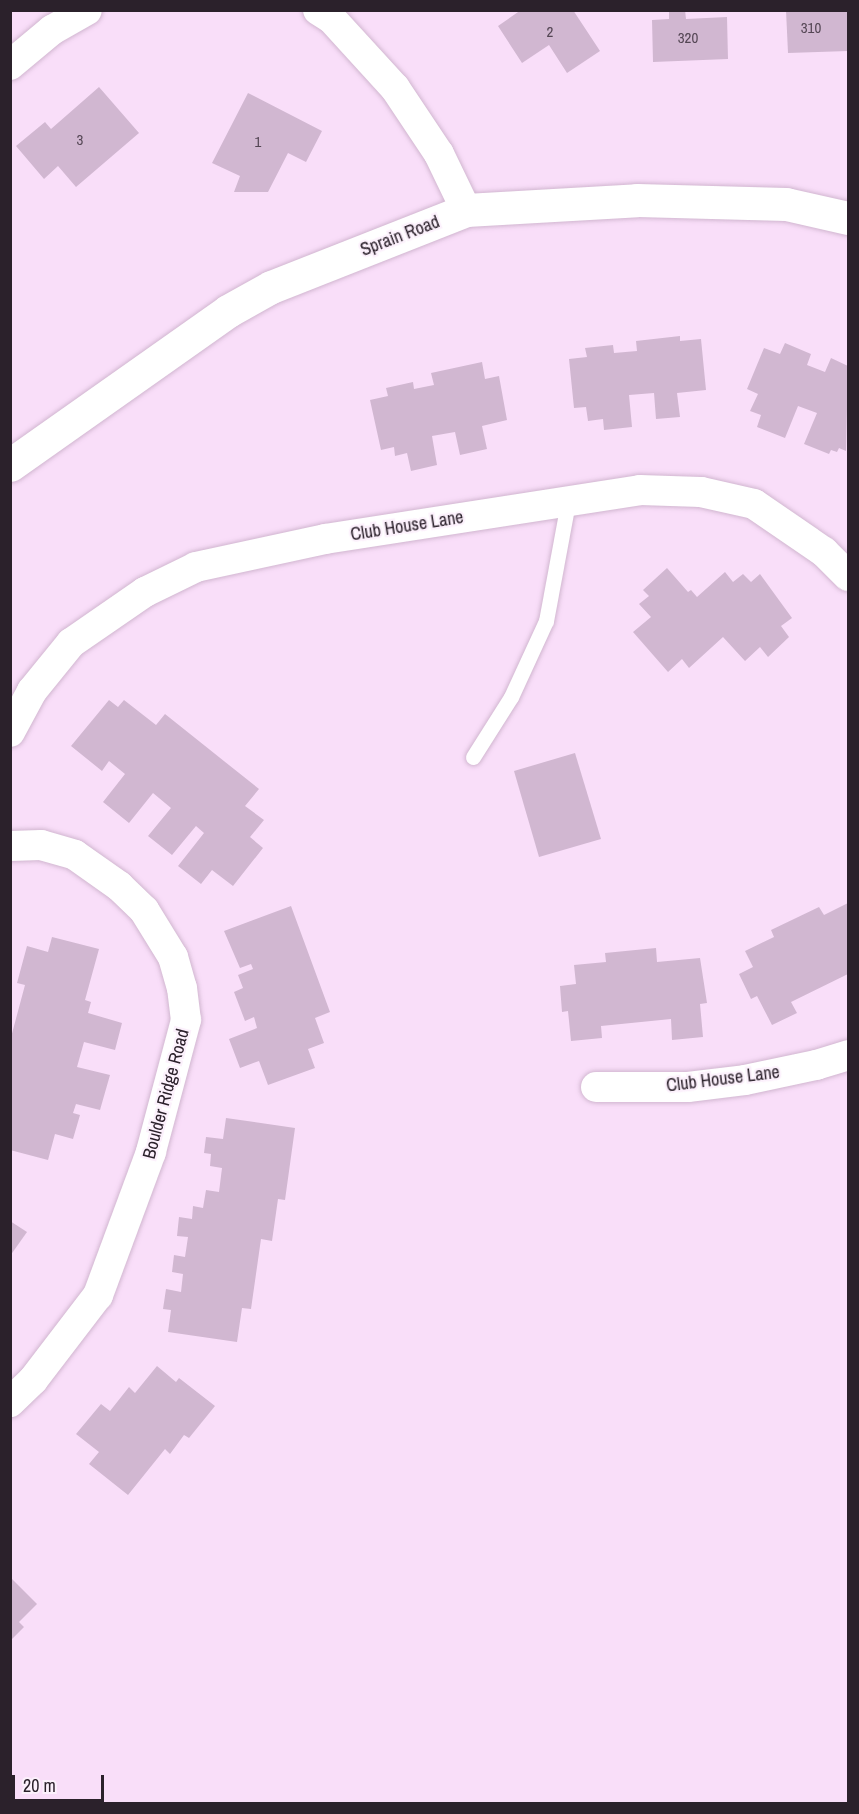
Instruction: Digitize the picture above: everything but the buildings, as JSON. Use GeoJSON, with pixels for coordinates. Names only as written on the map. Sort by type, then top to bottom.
{"type":"FeatureCollection","features":[{"type":"Feature","properties":{"kind":"street"},"geometry":{"type":"LineString","coordinates":[[10,65],[52,30],[87,10]]}},
{"type":"Feature","properties":{"kind":"street"},"geometry":{"type":"LineString","coordinates":[[318,10],[331,18],[395,88],[439,154],[466,210]]}},
{"type":"Feature","properties":{"kind":"street","name":"Sprain Road"},"geometry":{"type":"LineString","coordinates":[[10,465],[228,311],[271,287],[466,210],[649,201],[786,204],[849,218]]}},
{"type":"Feature","properties":{"kind":"street","name":"Club House Lane"},"geometry":{"type":"LineString","coordinates":[[10,732],[32,691],[71,643],[145,592],[196,567],[325,539],[640,490],[702,492],[754,504],[824,552],[849,576]]}},
{"type":"Feature","properties":{"kind":"street","name":"Boulder Ridge Road"},"geometry":{"type":"LineString","coordinates":[[10,846],[41,844],[75,855],[119,886],[144,910],[172,957],[182,988],[186,1020],[151,1152],[98,1295],[33,1380],[10,1402]]}},
{"type":"Feature","properties":{"kind":"street","name":"Club House Lane"},"geometry":{"type":"LineString","coordinates":[[596,1087],[688,1087],[745,1080],[849,1055]]}},
{"type":"Feature","properties":{"kind":"lane"},"geometry":{"type":"LineString","coordinates":[[473,757],[511,698],[546,621],[568,501]]}}]}
